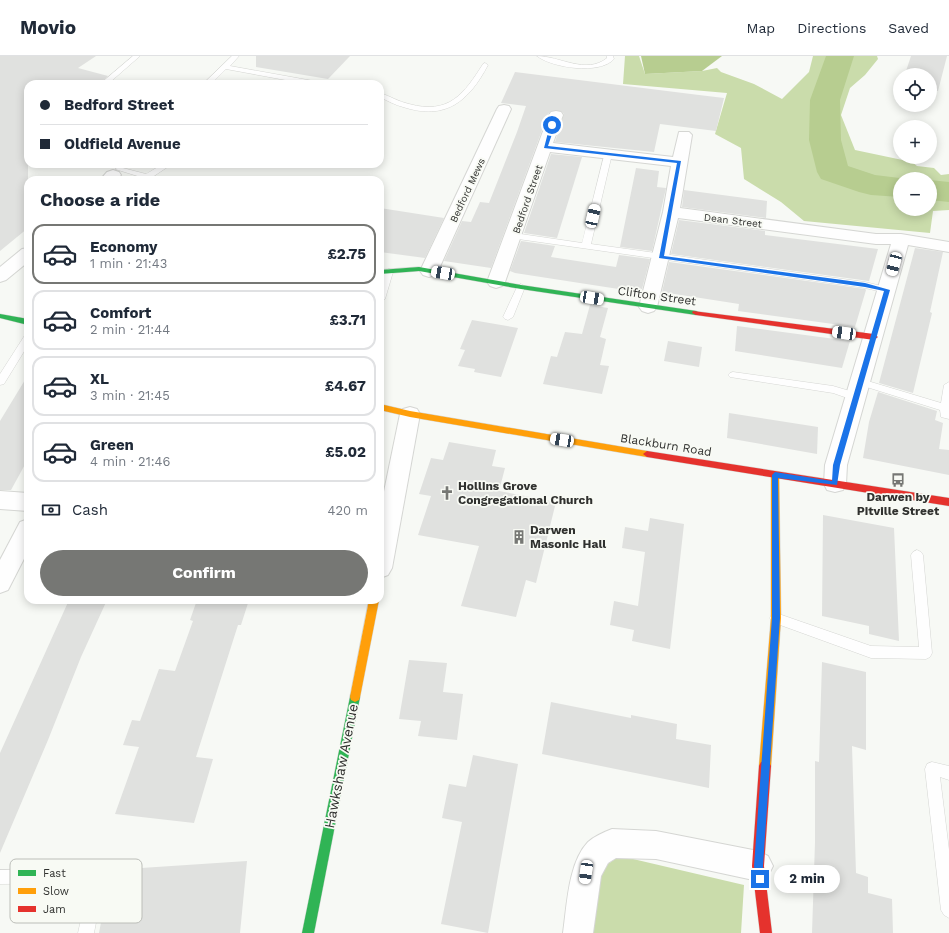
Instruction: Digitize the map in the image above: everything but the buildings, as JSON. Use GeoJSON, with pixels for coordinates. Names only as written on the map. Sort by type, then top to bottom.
{"type":"FeatureCollection","features":[{"type":"Feature","properties":{"kind":"main road","name":"Clifton Street"},"geometry":{"type":"LineString","coordinates":[[385,272],[419,269],[648,307],[874,337]]}},
{"type":"Feature","properties":{"kind":"main road"},"geometry":{"type":"LineString","coordinates":[[0,316],[24,321]]}},
{"type":"Feature","properties":{"kind":"main road","name":"Blackburn Road"},"geometry":{"type":"LineString","coordinates":[[384,408],[410,414],[775,475],[949,502]]}},
{"type":"Feature","properties":{"kind":"main road"},"geometry":{"type":"LineString","coordinates":[[766,933],[758,866],[776,618],[775,475]]}},
{"type":"Feature","properties":{"kind":"main road","name":"Hawkshaw Avenue"},"geometry":{"type":"LineString","coordinates":[[308,933],[373,604]]}},
{"type":"Feature","properties":{"kind":"street","name":"Bedford Mews"},"geometry":{"type":"LineString","coordinates":[[429,271],[504,109]]}},
{"type":"Feature","properties":{"kind":"street","name":"Bedford Street"},"geometry":{"type":"LineString","coordinates":[[496,282],[514,236],[556,115]]}},
{"type":"Feature","properties":{"kind":"street"},"geometry":{"type":"LineString","coordinates":[[648,307],[671,212],[684,134]]}},
{"type":"Feature","properties":{"kind":"street"},"geometry":{"type":"LineString","coordinates":[[545,147],[679,162]]}},
{"type":"Feature","properties":{"kind":"street","name":"Dean Street"},"geometry":{"type":"LineString","coordinates":[[671,212],[876,239],[901,239],[949,247]]}},
{"type":"Feature","properties":{"kind":"street"},"geometry":{"type":"LineString","coordinates":[[835,484],[836,465],[859,390],[901,239]]}},
{"type":"Feature","properties":{"kind":"street"},"geometry":{"type":"LineString","coordinates":[[0,276],[24,258]]}},
{"type":"Feature","properties":{"kind":"street"},"geometry":{"type":"LineString","coordinates":[[384,547],[410,414]]}},
{"type":"Feature","properties":{"kind":"street"},"geometry":{"type":"LineString","coordinates":[[0,500],[24,502]]}},
{"type":"Feature","properties":{"kind":"street"},"geometry":{"type":"LineString","coordinates":[[0,583],[24,536]]}},
{"type":"Feature","properties":{"kind":"street"},"geometry":{"type":"LineString","coordinates":[[578,933],[586,872],[598,853],[612,843],[656,845],[758,866]]}},
{"type":"Feature","properties":{"kind":"lane"},"geometry":{"type":"LineString","coordinates":[[109,80],[137,56]]}},
{"type":"Feature","properties":{"kind":"lane"},"geometry":{"type":"LineString","coordinates":[[211,80],[236,56]]}},
{"type":"Feature","properties":{"kind":"lane"},"geometry":{"type":"LineString","coordinates":[[540,56],[583,67],[608,63],[611,59],[610,56]]}},
{"type":"Feature","properties":{"kind":"lane"},"geometry":{"type":"LineString","coordinates":[[384,97],[412,108],[427,111],[444,109],[461,100],[476,83],[485,65]]}},
{"type":"Feature","properties":{"kind":"lane"},"geometry":{"type":"LineString","coordinates":[[225,67],[297,80]]}},
{"type":"Feature","properties":{"kind":"lane"},"geometry":{"type":"LineString","coordinates":[[586,246],[608,154]]}},
{"type":"Feature","properties":{"kind":"lane"},"geometry":{"type":"LineString","coordinates":[[149,176],[162,168]]}},
{"type":"Feature","properties":{"kind":"lane"},"geometry":{"type":"LineString","coordinates":[[116,172],[141,176]]}},
{"type":"Feature","properties":{"kind":"lane"},"geometry":{"type":"LineString","coordinates":[[514,236],[865,285],[887,290]]}},
{"type":"Feature","properties":{"kind":"lane"},"geometry":{"type":"LineString","coordinates":[[508,317],[521,287]]}},
{"type":"Feature","properties":{"kind":"lane"},"geometry":{"type":"LineString","coordinates":[[0,382],[24,343]]}},
{"type":"Feature","properties":{"kind":"lane"},"geometry":{"type":"LineString","coordinates":[[733,375],[833,390],[859,390],[947,412],[949,386]]}},
{"type":"Feature","properties":{"kind":"lane"},"geometry":{"type":"LineString","coordinates":[[776,618],[871,652],[926,653],[917,555]]}},
{"type":"Feature","properties":{"kind":"lane"},"geometry":{"type":"LineString","coordinates":[[949,773],[932,769],[949,910]]}},
{"type":"Feature","properties":{"kind":"lane"},"geometry":{"type":"LineString","coordinates":[[0,877],[10,877]]}},
{"type":"Feature","properties":{"kind":"lane"},"geometry":{"type":"LineString","coordinates":[[86,933],[88,923]]}},
{"type":"Feature","properties":{"kind":"shaded area"},"geometry":{"type":"Polygon","coordinates":[[[625,56],[639,56],[645,74],[702,71],[717,68],[721,72],[754,84],[782,99],[809,72],[813,56],[831,56],[817,100],[818,139],[830,173],[871,187],[893,190],[893,216],[932,216],[930,233],[804,221],[781,202],[744,179],[741,148],[715,134],[727,93],[623,84],[625,56]]]}},
{"type":"Feature","properties":{"kind":"shaded area"},"geometry":{"type":"Polygon","coordinates":[[[641,56],[722,56],[702,71],[645,74],[641,56]]]}},
{"type":"Feature","properties":{"kind":"shaded area"},"geometry":{"type":"Polygon","coordinates":[[[848,56],[877,56],[878,59],[865,75],[850,88],[841,115],[855,150],[893,158],[893,164],[914,164],[917,166],[934,168],[941,175],[949,174],[949,188],[937,187],[937,172],[893,172],[893,184],[872,183],[838,171],[831,140],[832,100],[848,56]]]}},
{"type":"Feature","properties":{"kind":"shaded area"},"geometry":{"type":"Polygon","coordinates":[[[937,195],[949,196],[949,210],[937,211],[937,195]]]}},
{"type":"Feature","properties":{"kind":"shaded area"},"geometry":{"type":"Polygon","coordinates":[[[615,859],[633,859],[744,885],[741,933],[593,933],[598,877],[608,864],[615,859]]]}},
{"type":"Feature","properties":{"kind":"waterway"},"geometry":{"type":"LineString","coordinates":[[840,56],[825,100],[825,140],[833,172],[871,185],[893,187]]}},
{"type":"Feature","properties":{"kind":"waterway"},"geometry":{"type":"LineString","coordinates":[[937,191],[949,192]]}},
{"type":"Feature","properties":{"kind":"traffic: fast"},"geometry":{"type":"LineString","coordinates":[[384,272],[419,269],[521,287],[696,313]]}},
{"type":"Feature","properties":{"kind":"traffic: fast"},"geometry":{"type":"LineString","coordinates":[[0,316],[24,321]]}},
{"type":"Feature","properties":{"kind":"traffic: fast"},"geometry":{"type":"LineString","coordinates":[[308,933],[355,697]]}},
{"type":"Feature","properties":{"kind":"traffic: slow"},"geometry":{"type":"LineString","coordinates":[[384,408],[410,414],[647,454]]}},
{"type":"Feature","properties":{"kind":"traffic: slow"},"geometry":{"type":"LineString","coordinates":[[765,766],[776,618],[775,475]]}},
{"type":"Feature","properties":{"kind":"traffic: slow"},"geometry":{"type":"LineString","coordinates":[[355,697],[373,604]]}},
{"type":"Feature","properties":{"kind":"traffic: jam"},"geometry":{"type":"LineString","coordinates":[[696,313],[874,337]]}},
{"type":"Feature","properties":{"kind":"traffic: jam"},"geometry":{"type":"LineString","coordinates":[[647,454],[949,502]]}},
{"type":"Feature","properties":{"kind":"traffic: jam"},"geometry":{"type":"LineString","coordinates":[[765,766],[758,866],[766,933]]}},
{"type":"Feature","properties":{"kind":"place","name":"Darwen by Pitville Street"},"geometry":{"type":"Point","coordinates":[898,480]}},
{"type":"Feature","properties":{"kind":"place","name":"Hollins Grove Congregational Church"},"geometry":{"type":"Point","coordinates":[447,493]}},
{"type":"Feature","properties":{"kind":"place","name":"Darwen Masonic Hall"},"geometry":{"type":"Point","coordinates":[519,537]}},
{"type":"Feature","properties":{"kind":"route"},"geometry":{"type":"LineString","coordinates":[[552,125],[545,147],[679,162],[671,212],[661,257],[865,285],[887,290],[836,465],[835,484],[775,475],[776,618],[758,866],[760,879]]}}]}
